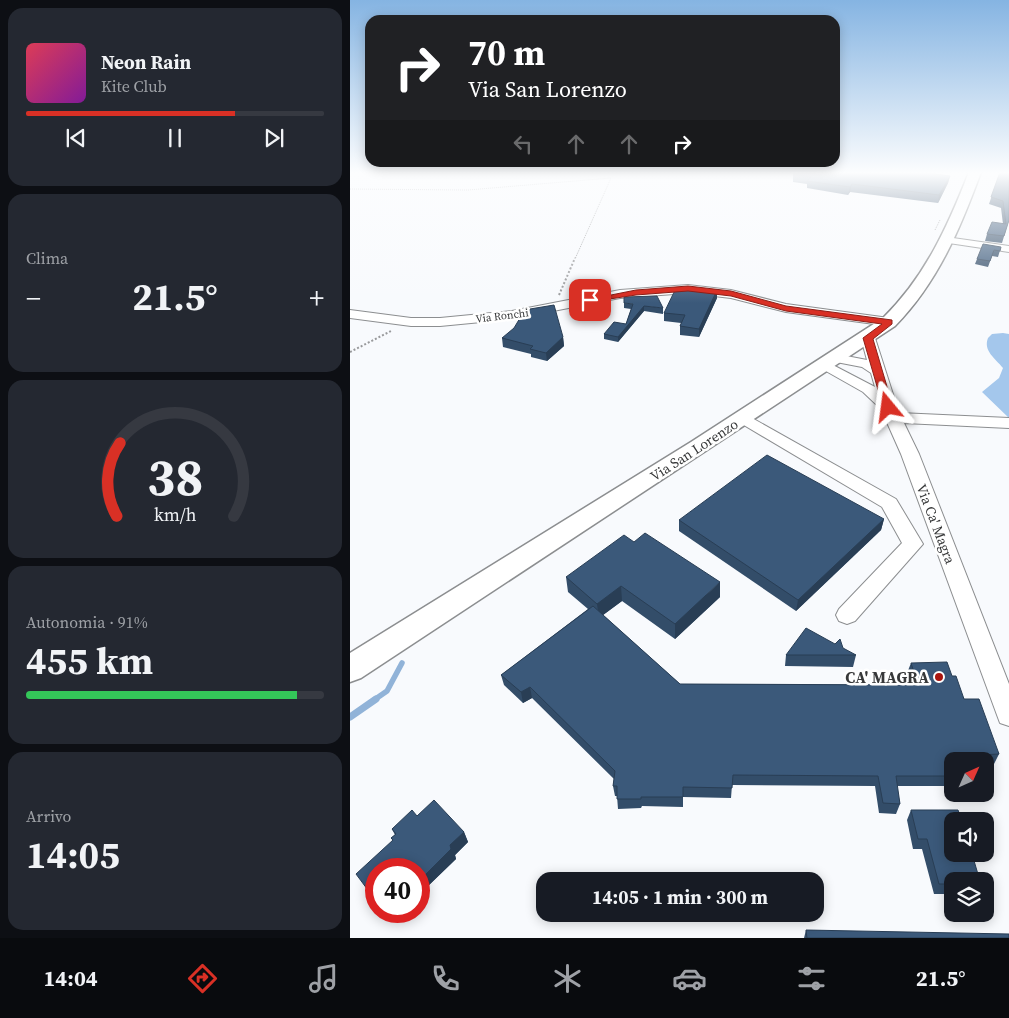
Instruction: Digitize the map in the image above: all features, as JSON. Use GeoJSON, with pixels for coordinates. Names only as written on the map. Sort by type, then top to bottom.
{"type":"FeatureCollection","features":[{"type":"Feature","properties":{"kind":"main road","name":"Via San Lorenzo"},"geometry":{"type":"LineString","coordinates":[[350,669],[868,338],[907,306],[929,274],[940,237],[951,216]]}},
{"type":"Feature","properties":{"kind":"street"},"geometry":{"type":"LineString","coordinates":[[940,237],[1009,249]]}},
{"type":"Feature","properties":{"kind":"street","name":"Via Ronchi"},"geometry":{"type":"LineString","coordinates":[[350,314],[411,322],[493,318],[549,309],[620,294],[688,289],[731,294],[786,308],[889,322]]}},
{"type":"Feature","properties":{"kind":"street"},"geometry":{"type":"LineString","coordinates":[[868,338],[891,412],[1009,423]]}},
{"type":"Feature","properties":{"kind":"street"},"geometry":{"type":"LineString","coordinates":[[830,362],[866,364],[878,371],[880,378]]}},
{"type":"Feature","properties":{"kind":"street","name":"Via Ca' Magra"},"geometry":{"type":"LineString","coordinates":[[830,362],[868,389],[891,412],[910,454],[1009,715]]}},
{"type":"Feature","properties":{"kind":"street"},"geometry":{"type":"LineString","coordinates":[[744,418],[889,503],[913,544],[847,615]]}},
{"type":"Feature","properties":{"kind":"path"},"geometry":{"type":"LineString","coordinates":[[549,309],[562,292],[595,216]]}},
{"type":"Feature","properties":{"kind":"path"},"geometry":{"type":"LineString","coordinates":[[940,237],[942,217]]}},
{"type":"Feature","properties":{"kind":"path"},"geometry":{"type":"LineString","coordinates":[[350,352],[378,336],[411,322]]}},
{"type":"Feature","properties":{"kind":"shaded area"},"geometry":{"type":"Polygon","coordinates":[[[992,334],[1009,334],[1009,418],[982,392],[999,378],[1003,368],[988,351],[988,338],[992,334]]]}},
{"type":"Feature","properties":{"kind":"building"},"geometry":{"type":"Polygon","coordinates":[[[1005,216],[1009,216],[1004,236],[987,234],[992,222],[1006,224],[1005,216]]]}},
{"type":"Feature","properties":{"kind":"building"},"geometry":{"type":"Polygon","coordinates":[[[983,244],[1001,247],[1000,251],[994,250],[990,261],[977,259],[983,244]]]}},
{"type":"Feature","properties":{"kind":"building"},"geometry":{"type":"Polygon","coordinates":[[[676,288],[717,290],[699,329],[680,326],[685,315],[664,313],[676,288]]]}},
{"type":"Feature","properties":{"kind":"building"},"geometry":{"type":"Polygon","coordinates":[[[657,296],[663,308],[644,306],[618,337],[604,334],[614,322],[626,324],[633,304],[624,303],[624,297],[657,296]]]}},
{"type":"Feature","properties":{"kind":"building"},"geometry":{"type":"Polygon","coordinates":[[[554,305],[563,337],[546,353],[530,349],[533,346],[502,338],[514,328],[520,318],[526,318],[530,309],[554,305]]]}},
{"type":"Feature","properties":{"kind":"building"},"geometry":{"type":"Polygon","coordinates":[[[767,455],[884,519],[798,600],[679,520],[767,455]]]}},
{"type":"Feature","properties":{"kind":"building"},"geometry":{"type":"Polygon","coordinates":[[[645,533],[720,582],[675,624],[621,586],[597,604],[566,577],[624,535],[634,542],[645,533]]]}},
{"type":"Feature","properties":{"kind":"building"},"geometry":{"type":"Polygon","coordinates":[[[593,606],[680,684],[918,685],[911,663],[947,662],[952,676],[956,676],[964,699],[979,699],[999,754],[994,754],[994,752],[944,752],[944,776],[896,776],[900,804],[883,803],[878,776],[733,775],[732,788],[683,787],[683,797],[617,799],[617,786],[613,786],[615,771],[530,687],[521,692],[501,675],[593,606]]]}},
{"type":"Feature","properties":{"kind":"building"},"geometry":{"type":"Polygon","coordinates":[[[806,628],[835,644],[840,639],[843,648],[856,655],[786,655],[806,628]]]}},
{"type":"Feature","properties":{"kind":"building"},"geometry":{"type":"Polygon","coordinates":[[[434,800],[464,832],[450,845],[451,849],[430,870],[430,858],[373,858],[393,840],[391,838],[396,834],[392,829],[412,810],[417,816],[434,800]]]}},
{"type":"Feature","properties":{"kind":"building"},"geometry":{"type":"Polygon","coordinates":[[[911,810],[958,810],[959,812],[944,812],[944,862],[974,862],[977,872],[944,872],[944,884],[939,884],[927,839],[918,839],[911,810]]]}},
{"type":"Feature","properties":{"kind":"building"},"geometry":{"type":"Polygon","coordinates":[[[365,866],[365,886],[356,874],[365,866]]]}},
{"type":"Feature","properties":{"kind":"building"},"geometry":{"type":"Polygon","coordinates":[[[806,930],[1009,934],[1009,938],[807,938],[806,930]]]}},
{"type":"Feature","properties":{"kind":"waterway"},"geometry":{"type":"LineString","coordinates":[[374,700],[387,691],[402,663]]}},
{"type":"Feature","properties":{"kind":"waterway"},"geometry":{"type":"LineString","coordinates":[[350,717],[376,699]]}},
{"type":"Feature","properties":{"kind":"place","name":"CA' MAGRA"},"geometry":{"type":"Point","coordinates":[939,677]}},
{"type":"Feature","properties":{"kind":"route"},"geometry":{"type":"LineString","coordinates":[[590,300],[636,292],[688,289],[731,294],[806,312],[889,322],[868,338],[888,407]]}}]}
